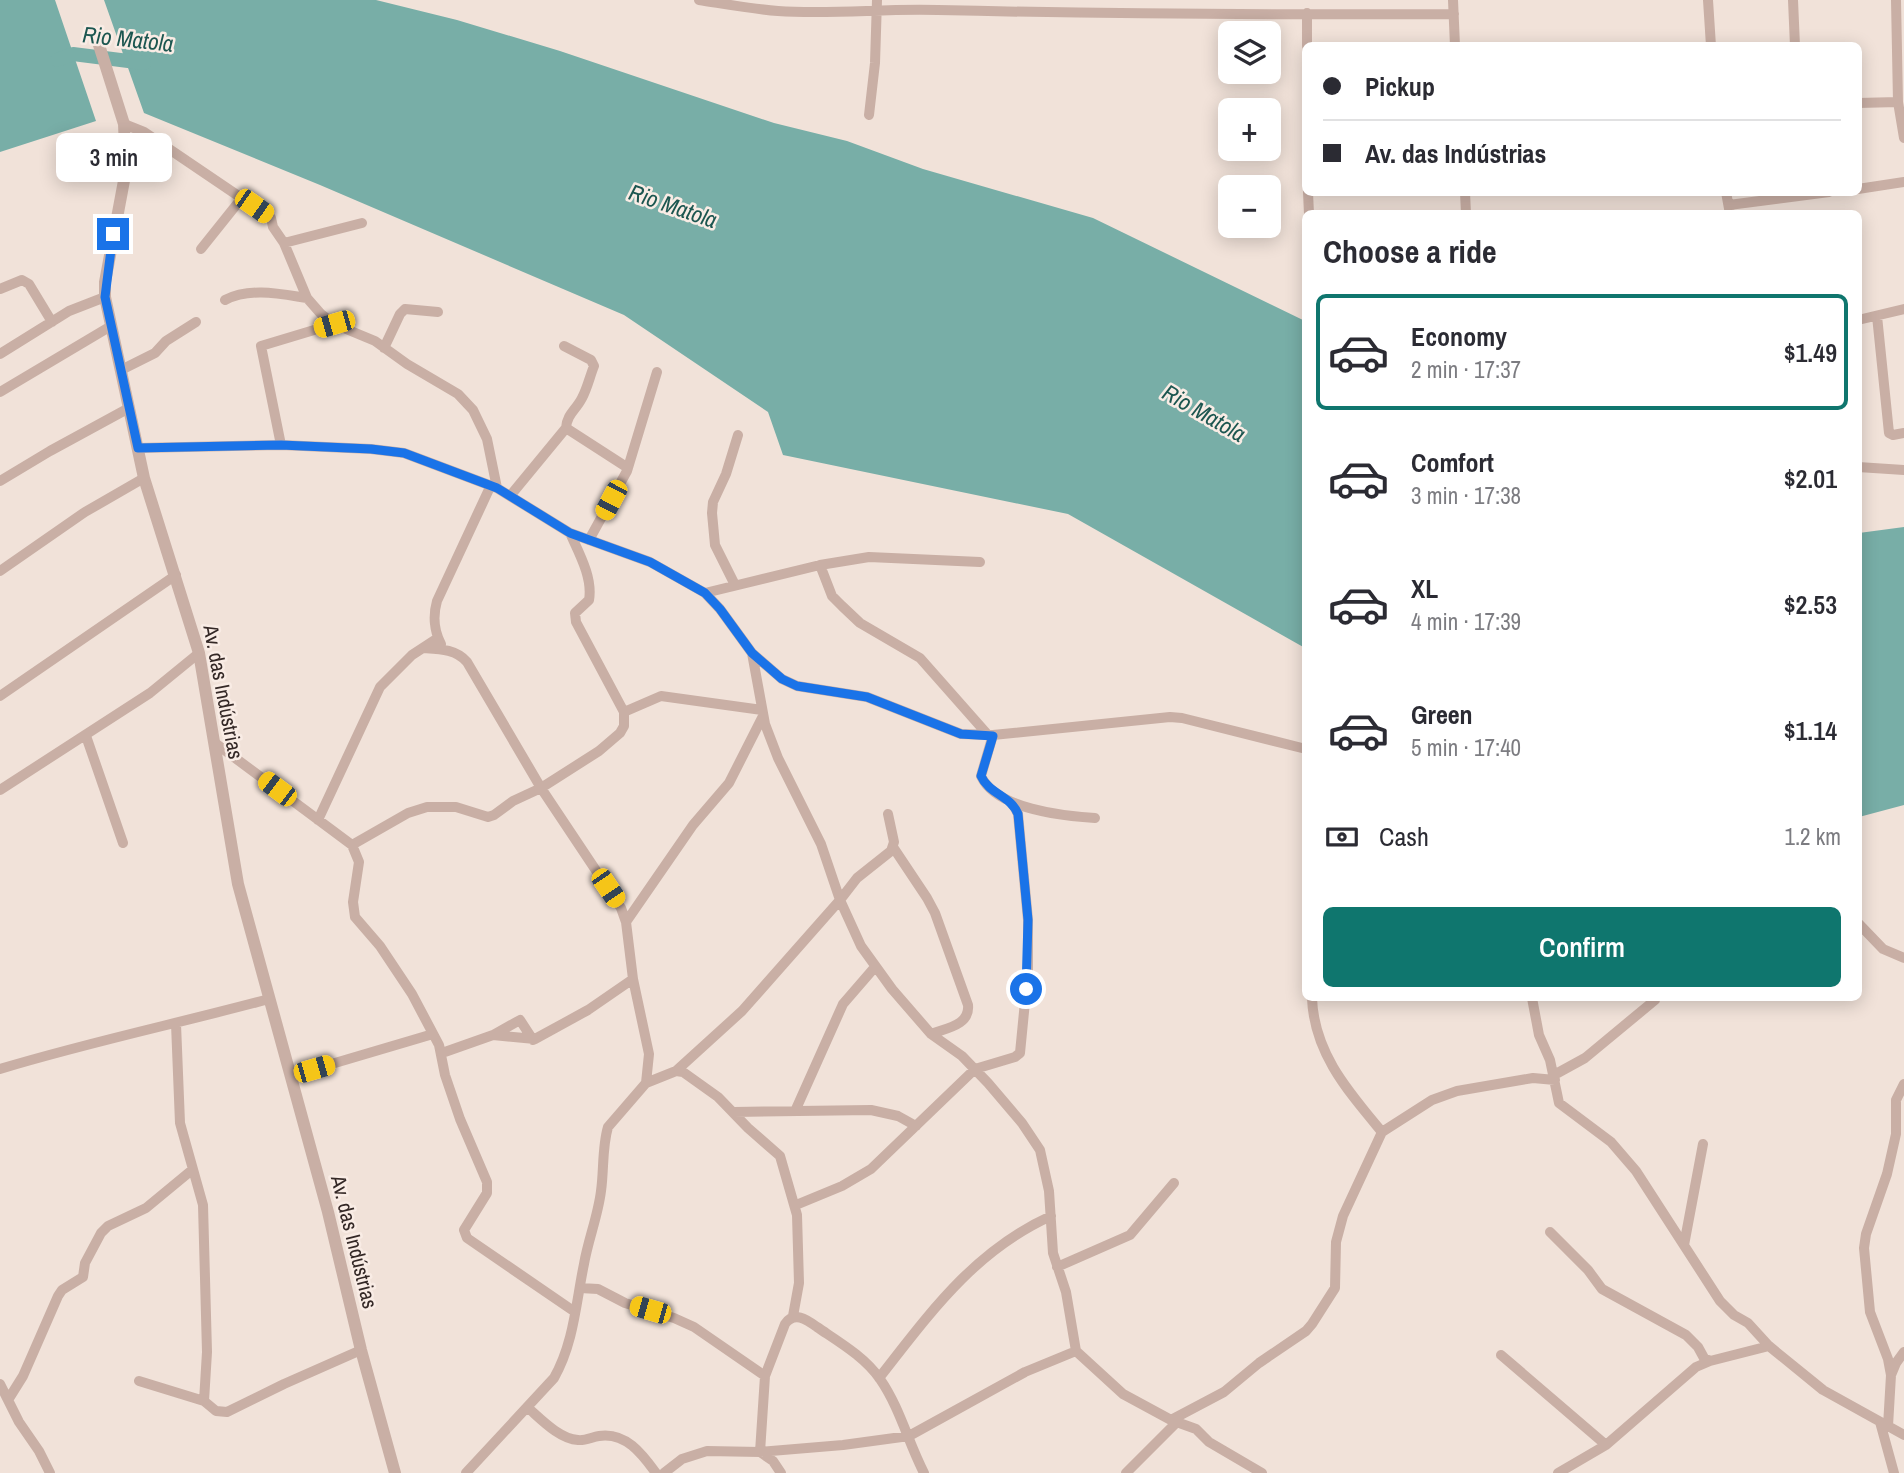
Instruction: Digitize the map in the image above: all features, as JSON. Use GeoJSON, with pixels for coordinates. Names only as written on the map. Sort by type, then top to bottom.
{"type":"FeatureCollection","features":[{"type":"Feature","properties":{"kind":"street"},"geometry":{"type":"LineString","coordinates":[[699,0],[778,11],[876,12],[932,9],[1141,15],[1454,14]]}},
{"type":"Feature","properties":{"kind":"street"},"geometry":{"type":"LineString","coordinates":[[869,116],[877,0]]}},
{"type":"Feature","properties":{"kind":"street"},"geometry":{"type":"LineString","coordinates":[[1453,0],[1455,42]]}},
{"type":"Feature","properties":{"kind":"street"},"geometry":{"type":"LineString","coordinates":[[1708,0],[1711,42]]}},
{"type":"Feature","properties":{"kind":"street"},"geometry":{"type":"LineString","coordinates":[[1793,0],[1795,42]]}},
{"type":"Feature","properties":{"kind":"street"},"geometry":{"type":"LineString","coordinates":[[1896,0],[1898,102],[1904,138]]}},
{"type":"Feature","properties":{"kind":"street"},"geometry":{"type":"LineString","coordinates":[[1307,13],[1307,42]]}},
{"type":"Feature","properties":{"kind":"street","name":"Av. das Indústrias"},"geometry":{"type":"LineString","coordinates":[[99,45],[124,124],[126,170],[105,282],[111,326],[144,478],[199,653],[238,884],[328,1212],[361,1350],[395,1473]]}},
{"type":"Feature","properties":{"kind":"street"},"geometry":{"type":"LineString","coordinates":[[1862,103],[1898,102]]}},
{"type":"Feature","properties":{"kind":"street"},"geometry":{"type":"LineString","coordinates":[[124,124],[144,132],[271,218],[307,298],[334,324],[384,348],[458,394],[473,410],[487,439],[494,487],[437,601],[434,613],[438,638],[446,650]]}},
{"type":"Feature","properties":{"kind":"street"},"geometry":{"type":"LineString","coordinates":[[1862,188],[1904,182]]}},
{"type":"Feature","properties":{"kind":"street"},"geometry":{"type":"LineString","coordinates":[[1729,209],[1805,196]]}},
{"type":"Feature","properties":{"kind":"street"},"geometry":{"type":"LineString","coordinates":[[201,248],[241,199]]}},
{"type":"Feature","properties":{"kind":"street"},"geometry":{"type":"LineString","coordinates":[[284,243],[362,223]]}},
{"type":"Feature","properties":{"kind":"street"},"geometry":{"type":"LineString","coordinates":[[0,289],[22,280],[29,284],[52,322]]}},
{"type":"Feature","properties":{"kind":"street"},"geometry":{"type":"LineString","coordinates":[[225,300],[241,294],[272,292],[307,298]]}},
{"type":"Feature","properties":{"kind":"street"},"geometry":{"type":"LineString","coordinates":[[0,354],[69,311],[105,297]]}},
{"type":"Feature","properties":{"kind":"street"},"geometry":{"type":"LineString","coordinates":[[384,348],[405,309],[438,312]]}},
{"type":"Feature","properties":{"kind":"street"},"geometry":{"type":"LineString","coordinates":[[1862,319],[1904,309]]}},
{"type":"Feature","properties":{"kind":"street"},"geometry":{"type":"LineString","coordinates":[[1877,316],[1889,433],[1904,433]]}},
{"type":"Feature","properties":{"kind":"street"},"geometry":{"type":"LineString","coordinates":[[121,370],[155,353],[166,341],[196,322]]}},
{"type":"Feature","properties":{"kind":"street"},"geometry":{"type":"LineString","coordinates":[[281,445],[261,346],[334,324]]}},
{"type":"Feature","properties":{"kind":"street"},"geometry":{"type":"LineString","coordinates":[[0,393],[111,326]]}},
{"type":"Feature","properties":{"kind":"street"},"geometry":{"type":"LineString","coordinates":[[510,496],[566,428],[571,410],[582,400],[594,366],[591,360],[564,346]]}},
{"type":"Feature","properties":{"kind":"street"},"geometry":{"type":"LineString","coordinates":[[589,540],[628,468],[657,372]]}},
{"type":"Feature","properties":{"kind":"street"},"geometry":{"type":"LineString","coordinates":[[0,481],[129,408]]}},
{"type":"Feature","properties":{"kind":"street"},"geometry":{"type":"LineString","coordinates":[[566,428],[628,468]]}},
{"type":"Feature","properties":{"kind":"street"},"geometry":{"type":"LineString","coordinates":[[735,585],[715,545],[712,513],[713,502],[726,474],[738,435]]}},
{"type":"Feature","properties":{"kind":"street"},"geometry":{"type":"LineString","coordinates":[[138,448],[281,445],[404,453],[494,487],[570,533],[650,562],[705,593],[752,653],[782,679],[797,686],[867,697],[961,734],[990,735],[1170,717],[1302,748]]}},
{"type":"Feature","properties":{"kind":"street"},"geometry":{"type":"LineString","coordinates":[[1862,467],[1904,470]]}},
{"type":"Feature","properties":{"kind":"street"},"geometry":{"type":"LineString","coordinates":[[0,571],[85,513],[144,478]]}},
{"type":"Feature","properties":{"kind":"street"},"geometry":{"type":"LineString","coordinates":[[352,845],[408,813],[427,807],[456,807],[491,816],[599,751],[620,733],[624,726],[624,712],[576,622],[575,613],[589,600],[590,592],[587,572],[570,533]]}},
{"type":"Feature","properties":{"kind":"street"},"geometry":{"type":"LineString","coordinates":[[705,593],[820,565],[877,556],[915,561],[945,559],[980,562]]}},
{"type":"Feature","properties":{"kind":"street"},"geometry":{"type":"LineString","coordinates":[[820,565],[832,596],[860,623],[920,658],[990,735]]}},
{"type":"Feature","properties":{"kind":"street"},"geometry":{"type":"LineString","coordinates":[[0,696],[176,575]]}},
{"type":"Feature","properties":{"kind":"street"},"geometry":{"type":"LineString","coordinates":[[318,820],[376,693],[401,665],[438,638]]}},
{"type":"Feature","properties":{"kind":"street"},"geometry":{"type":"LineString","coordinates":[[423,648],[446,650],[459,655],[467,662],[541,788],[621,908],[626,922],[633,979],[649,1054],[646,1083]]}},
{"type":"Feature","properties":{"kind":"street"},"geometry":{"type":"LineString","coordinates":[[0,790],[150,693],[199,653]]}},
{"type":"Feature","properties":{"kind":"street"},"geometry":{"type":"LineString","coordinates":[[752,653],[763,713],[778,758],[821,844],[861,946],[875,967],[932,1034],[975,1069],[1022,1124],[1040,1150],[1046,1172],[1053,1253],[1066,1292],[1076,1351],[1123,1394],[1174,1421],[1196,1429],[1209,1442],[1262,1473]]}},
{"type":"Feature","properties":{"kind":"street"},"geometry":{"type":"LineString","coordinates":[[624,712],[659,696],[763,713]]}},
{"type":"Feature","properties":{"kind":"street"},"geometry":{"type":"LineString","coordinates":[[626,922],[693,825],[729,783],[763,713]]}},
{"type":"Feature","properties":{"kind":"street"},"geometry":{"type":"LineString","coordinates":[[990,735],[981,776],[985,783],[1012,802],[1050,813],[1095,818]]}},
{"type":"Feature","properties":{"kind":"street"},"geometry":{"type":"LineString","coordinates":[[86,736],[123,843]]}},
{"type":"Feature","properties":{"kind":"street"},"geometry":{"type":"LineString","coordinates":[[215,743],[352,845],[359,862],[352,902],[355,918],[380,946],[433,1034],[442,1053],[445,1075],[460,1119],[488,1188],[464,1230],[465,1234],[467,1238],[575,1312]]}},
{"type":"Feature","properties":{"kind":"street"},"geometry":{"type":"LineString","coordinates":[[796,1205],[842,1186],[871,1169],[975,1069],[1016,1057],[1021,1048],[1028,971],[1028,920],[1018,814],[1012,802]]}},
{"type":"Feature","properties":{"kind":"street"},"geometry":{"type":"LineString","coordinates":[[888,814],[893,847],[928,898],[968,1005],[968,1014],[963,1021],[932,1034]]}},
{"type":"Feature","properties":{"kind":"street"},"geometry":{"type":"LineString","coordinates":[[467,1473],[554,1378],[561,1366],[599,1206],[604,1143],[608,1128],[646,1083],[676,1071],[742,1011],[841,900],[857,877],[893,847]]}},
{"type":"Feature","properties":{"kind":"street"},"geometry":{"type":"LineString","coordinates":[[1862,927],[1883,949],[1904,958]]}},
{"type":"Feature","properties":{"kind":"street"},"geometry":{"type":"LineString","coordinates":[[796,1110],[843,1004],[875,967]]}},
{"type":"Feature","properties":{"kind":"street"},"geometry":{"type":"LineString","coordinates":[[493,1035],[533,1040],[588,1010],[633,979]]}},
{"type":"Feature","properties":{"kind":"street"},"geometry":{"type":"LineString","coordinates":[[0,1069],[92,1042],[176,1024],[270,999]]}},
{"type":"Feature","properties":{"kind":"street"},"geometry":{"type":"LineString","coordinates":[[1312,1001],[1321,1045],[1331,1065],[1341,1082],[1382,1132]]}},
{"type":"Feature","properties":{"kind":"street"},"geometry":{"type":"LineString","coordinates":[[1532,1001],[1535,1021],[1554,1077],[1559,1103],[1615,1147],[1636,1171],[1720,1301],[1823,1390],[1904,1435]]}},
{"type":"Feature","properties":{"kind":"street"},"geometry":{"type":"LineString","coordinates":[[1126,1473],[1174,1421],[1224,1392],[1259,1363],[1306,1331],[1317,1318],[1335,1286],[1336,1242],[1343,1216],[1382,1132],[1432,1100],[1457,1091],[1554,1077],[1586,1058],[1654,1001]]}},
{"type":"Feature","properties":{"kind":"street"},"geometry":{"type":"LineString","coordinates":[[442,1053],[493,1035],[520,1020],[533,1040]]}},
{"type":"Feature","properties":{"kind":"street"},"geometry":{"type":"LineString","coordinates":[[176,1024],[177,1102],[180,1124],[203,1205],[207,1352],[204,1401]]}},
{"type":"Feature","properties":{"kind":"street"},"geometry":{"type":"LineString","coordinates":[[291,1076],[433,1034]]}},
{"type":"Feature","properties":{"kind":"street"},"geometry":{"type":"LineString","coordinates":[[676,1071],[695,1080],[734,1112],[780,1156],[796,1205],[799,1283],[793,1316],[785,1324],[765,1376],[760,1452]]}},
{"type":"Feature","properties":{"kind":"street"},"geometry":{"type":"LineString","coordinates":[[1894,1473],[1884,1424],[1891,1376],[1888,1359],[1870,1312],[1864,1248],[1866,1234],[1887,1174],[1896,1134],[1896,1100],[1904,1084]]}},
{"type":"Feature","properties":{"kind":"street"},"geometry":{"type":"LineString","coordinates":[[734,1112],[887,1112],[916,1126]]}},
{"type":"Feature","properties":{"kind":"street"},"geometry":{"type":"LineString","coordinates":[[1684,1245],[1703,1144]]}},
{"type":"Feature","properties":{"kind":"street"},"geometry":{"type":"LineString","coordinates":[[6,1404],[23,1376],[58,1296],[62,1290],[83,1278],[85,1263],[101,1233],[108,1226],[146,1208],[191,1170]]}},
{"type":"Feature","properties":{"kind":"street"},"geometry":{"type":"LineString","coordinates":[[1057,1267],[1126,1238],[1174,1183]]}},
{"type":"Feature","properties":{"kind":"street"},"geometry":{"type":"LineString","coordinates":[[879,1378],[963,1275],[1000,1244],[1051,1216]]}},
{"type":"Feature","properties":{"kind":"street"},"geometry":{"type":"LineString","coordinates":[[1550,1232],[1588,1269],[1602,1289],[1686,1335],[1704,1358],[1710,1361]]}},
{"type":"Feature","properties":{"kind":"street"},"geometry":{"type":"LineString","coordinates":[[580,1288],[598,1289],[625,1303],[694,1327],[765,1376]]}},
{"type":"Feature","properties":{"kind":"street"},"geometry":{"type":"LineString","coordinates":[[793,1316],[812,1323],[847,1348],[879,1378],[909,1436],[924,1473]]}},
{"type":"Feature","properties":{"kind":"street"},"geometry":{"type":"LineString","coordinates":[[1558,1473],[1606,1444],[1696,1367],[1769,1346]]}},
{"type":"Feature","properties":{"kind":"street"},"geometry":{"type":"LineString","coordinates":[[139,1381],[204,1401],[221,1413],[361,1350]]}},
{"type":"Feature","properties":{"kind":"street"},"geometry":{"type":"LineString","coordinates":[[664,1473],[682,1459],[707,1451],[760,1452],[909,1436],[1025,1372],[1076,1351]]}},
{"type":"Feature","properties":{"kind":"street"},"geometry":{"type":"LineString","coordinates":[[1891,1376],[1904,1352]]}},
{"type":"Feature","properties":{"kind":"street"},"geometry":{"type":"LineString","coordinates":[[1501,1354],[1606,1444]]}},
{"type":"Feature","properties":{"kind":"street"},"geometry":{"type":"LineString","coordinates":[[0,1384],[6,1404],[50,1473]]}},
{"type":"Feature","properties":{"kind":"street"},"geometry":{"type":"LineString","coordinates":[[527,1407],[569,1438],[577,1440],[599,1436],[621,1437],[645,1457],[656,1473]]}},
{"type":"Feature","properties":{"kind":"street"},"geometry":{"type":"LineString","coordinates":[[760,1452],[774,1461],[780,1473]]}},
{"type":"Feature","properties":{"kind":"water"},"geometry":{"type":"Polygon","coordinates":[[[0,0],[55,0],[96,121],[0,152],[0,0]]]}},
{"type":"Feature","properties":{"kind":"water"},"geometry":{"type":"Polygon","coordinates":[[[104,0],[376,0],[457,20],[560,51],[774,123],[847,141],[923,169],[1093,218],[1302,320],[1302,646],[1068,514],[783,455],[768,412],[624,315],[144,113],[104,0]]]}},
{"type":"Feature","properties":{"kind":"water"},"geometry":{"type":"Polygon","coordinates":[[[1904,527],[1904,805],[1862,816],[1862,533],[1904,527]]]}},
{"type":"Feature","properties":{"kind":"waterway","name":"Rio Matola"},"geometry":{"type":"LineString","coordinates":[[57,60],[73,54],[144,63]]}},
{"type":"Feature","properties":{"kind":"route"},"geometry":{"type":"LineString","coordinates":[[113,234],[105,297],[138,448],[215,444],[281,445],[404,453],[497,488],[570,533],[650,562],[705,593],[752,653],[782,679],[819,691],[867,697],[961,734],[993,736],[981,776],[993,790],[1012,802],[1018,814],[1028,920],[1026,989]]}}]}
